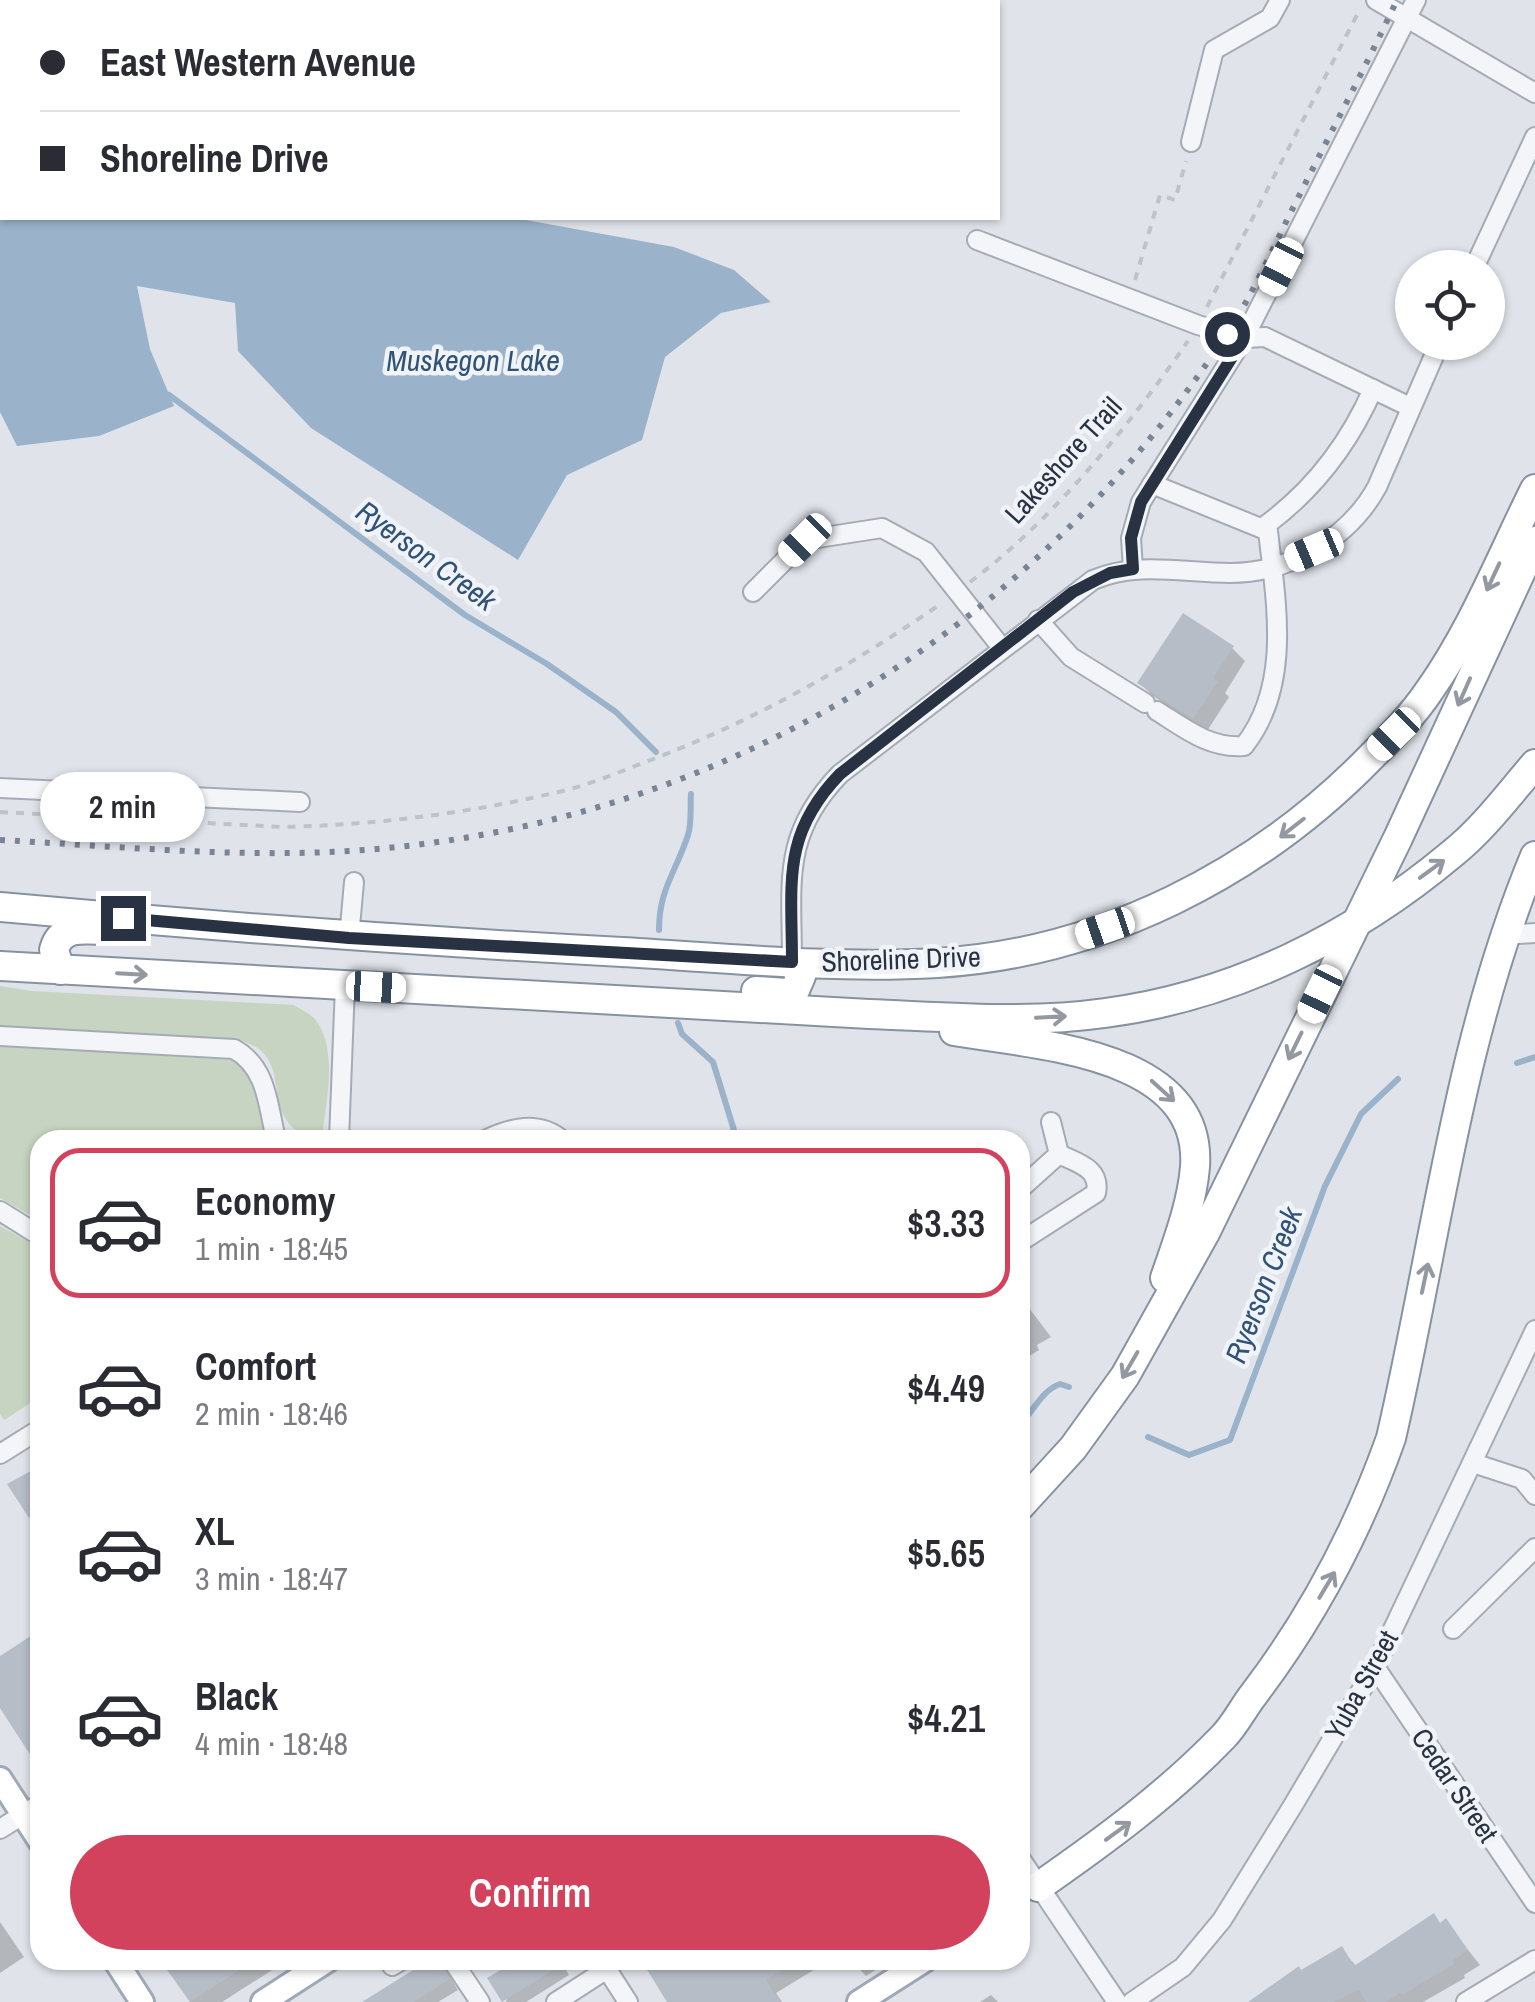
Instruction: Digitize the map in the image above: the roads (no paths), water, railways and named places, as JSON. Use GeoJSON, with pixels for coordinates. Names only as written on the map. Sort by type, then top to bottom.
{"type":"FeatureCollection","features":[{"type":"Feature","properties":{"kind":"highway","name":"Shoreline Drive"},"geometry":{"type":"LineString","coordinates":[[0,907],[349,938],[792,962],[937,963],[1036,948],[1128,920],[1181,898],[1239,866],[1324,802],[1394,734],[1428,694],[1487,592],[1535,489]]}},
{"type":"Feature","properties":{"kind":"highway"},"geometry":{"type":"LineString","coordinates":[[1030,1495],[1074,1448],[1125,1376],[1205,1233],[1398,838],[1535,540]]}},
{"type":"Feature","properties":{"kind":"highway","name":"Shoreline Drive"},"geometry":{"type":"LineString","coordinates":[[0,966],[869,1014],[1049,1018],[1148,1006],[1260,972],[1353,926],[1454,852],[1535,764]]}},
{"type":"Feature","properties":{"kind":"highway"},"geometry":{"type":"LineString","coordinates":[[1030,1892],[1140,1814],[1227,1733],[1288,1648],[1336,1569],[1371,1494],[1391,1438],[1469,1070],[1505,935],[1535,856]]}},
{"type":"Feature","properties":{"kind":"highway"},"geometry":{"type":"LineString","coordinates":[[60,970],[54,950],[56,942],[71,930],[209,940],[349,938]]}},
{"type":"Feature","properties":{"kind":"highway"},"geometry":{"type":"LineString","coordinates":[[470,992],[545,981],[786,993],[795,990],[802,976],[792,962]]}},
{"type":"Feature","properties":{"kind":"highway"},"geometry":{"type":"LineString","coordinates":[[869,1014],[1108,1061],[1149,1079],[1182,1110],[1192,1137],[1195,1166],[1185,1215],[1150,1331]]}},
{"type":"Feature","properties":{"kind":"main road"},"geometry":{"type":"LineString","coordinates":[[0,1778],[30,1807]]}},
{"type":"Feature","properties":{"kind":"main road"},"geometry":{"type":"LineString","coordinates":[[122,1970],[142,2002]]}},
{"type":"Feature","properties":{"kind":"main road"},"geometry":{"type":"LineString","coordinates":[[274,1999],[314,1970]]}},
{"type":"Feature","properties":{"kind":"main road"},"geometry":{"type":"LineString","coordinates":[[859,2002],[909,1970]]}},
{"type":"Feature","properties":{"kind":"street"},"geometry":{"type":"LineString","coordinates":[[1191,142],[1214,50],[1270,18],[1280,0]]}},
{"type":"Feature","properties":{"kind":"street"},"geometry":{"type":"LineString","coordinates":[[1133,569],[1131,538],[1141,502],[1244,338],[1392,9],[1416,0]]}},
{"type":"Feature","properties":{"kind":"street"},"geometry":{"type":"LineString","coordinates":[[1392,9],[1535,93]]}},
{"type":"Feature","properties":{"kind":"street"},"geometry":{"type":"LineString","coordinates":[[1482,250],[1535,136]]}},
{"type":"Feature","properties":{"kind":"street"},"geometry":{"type":"LineString","coordinates":[[977,240],[1198,325],[1244,338],[1265,337],[1410,407]]}},
{"type":"Feature","properties":{"kind":"street"},"geometry":{"type":"LineString","coordinates":[[792,962],[794,846],[812,807],[840,774],[1092,580],[1133,569],[1233,573],[1272,566],[1314,550],[1339,535],[1355,520],[1377,486],[1432,360]]}},
{"type":"Feature","properties":{"kind":"street"},"geometry":{"type":"LineString","coordinates":[[1262,528],[1292,507],[1333,461],[1362,416],[1373,389]]}},
{"type":"Feature","properties":{"kind":"street"},"geometry":{"type":"LineString","coordinates":[[1038,620],[1071,657],[1200,738],[1225,748],[1244,746],[1272,694],[1278,656],[1268,531],[1152,484]]}},
{"type":"Feature","properties":{"kind":"street"},"geometry":{"type":"LineString","coordinates":[[754,592],[805,540],[882,528],[926,552],[1002,648]]}},
{"type":"Feature","properties":{"kind":"street"},"geometry":{"type":"LineString","coordinates":[[0,788],[300,802]]}},
{"type":"Feature","properties":{"kind":"street"},"geometry":{"type":"LineString","coordinates":[[349,938],[354,882]]}},
{"type":"Feature","properties":{"kind":"street"},"geometry":{"type":"LineString","coordinates":[[1505,935],[1535,933]]}},
{"type":"Feature","properties":{"kind":"street"},"geometry":{"type":"LineString","coordinates":[[338,1130],[345,986]]}},
{"type":"Feature","properties":{"kind":"street"},"geometry":{"type":"LineString","coordinates":[[0,1036],[234,1048],[252,1059],[274,1130]]}},
{"type":"Feature","properties":{"kind":"street"},"geometry":{"type":"LineString","coordinates":[[1051,1122],[1059,1154]]}},
{"type":"Feature","properties":{"kind":"street"},"geometry":{"type":"LineString","coordinates":[[516,1130],[544,1130]]}},
{"type":"Feature","properties":{"kind":"street"},"geometry":{"type":"LineString","coordinates":[[1030,1179],[1059,1154]]}},
{"type":"Feature","properties":{"kind":"street"},"geometry":{"type":"LineString","coordinates":[[1030,1236],[1096,1193],[1096,1177],[1089,1168],[1059,1154]]}},
{"type":"Feature","properties":{"kind":"street"},"geometry":{"type":"LineString","coordinates":[[0,1211],[30,1230]]}},
{"type":"Feature","properties":{"kind":"street","name":"Yuba Street"},"geometry":{"type":"LineString","coordinates":[[1132,2002],[1183,1967],[1222,1920],[1375,1667],[1535,1330]]}},
{"type":"Feature","properties":{"kind":"street"},"geometry":{"type":"LineString","coordinates":[[0,1454],[30,1435]]}},
{"type":"Feature","properties":{"kind":"street"},"geometry":{"type":"LineString","coordinates":[[1473,1463],[1522,1479],[1535,1495]]}},
{"type":"Feature","properties":{"kind":"street"},"geometry":{"type":"LineString","coordinates":[[1453,1629],[1535,1548]]}},
{"type":"Feature","properties":{"kind":"street","name":"Cedar Street"},"geometry":{"type":"LineString","coordinates":[[1375,1667],[1535,1903]]}},
{"type":"Feature","properties":{"kind":"street"},"geometry":{"type":"LineString","coordinates":[[0,1829],[30,1810]]}},
{"type":"Feature","properties":{"kind":"street"},"geometry":{"type":"LineString","coordinates":[[1030,1894],[1116,2002]]}},
{"type":"Feature","properties":{"kind":"street"},"geometry":{"type":"LineString","coordinates":[[1466,2002],[1535,1960]]}},
{"type":"Feature","properties":{"kind":"street"},"geometry":{"type":"LineString","coordinates":[[459,1970],[480,2002]]}},
{"type":"Feature","properties":{"kind":"street"},"geometry":{"type":"LineString","coordinates":[[556,2002],[596,1970]]}},
{"type":"Feature","properties":{"kind":"street"},"geometry":{"type":"LineString","coordinates":[[608,1970],[628,2002]]}},
{"type":"Feature","properties":{"kind":"water","name":"Muskegon Lake"},"geometry":{"type":"Polygon","coordinates":[[[0,220],[526,220],[674,247],[734,270],[771,302],[721,313],[665,357],[642,440],[567,475],[518,560],[311,428],[238,351],[235,303],[137,286],[150,349],[174,406],[99,436],[17,446],[0,412],[0,220]]]}},
{"type":"Feature","properties":{"kind":"waterway","name":"Ryerson Creek"},"geometry":{"type":"LineString","coordinates":[[169,395],[465,615],[547,664],[616,712],[656,752]]}},
{"type":"Feature","properties":{"kind":"waterway","name":"Ryerson Creek"},"geometry":{"type":"LineString","coordinates":[[659,930],[665,892],[689,830],[691,794]]}},
{"type":"Feature","properties":{"kind":"waterway","name":"Ryerson Creek"},"geometry":{"type":"LineString","coordinates":[[678,1023],[682,1034],[713,1062],[734,1130]]}},
{"type":"Feature","properties":{"kind":"waterway","name":"Ryerson Creek"},"geometry":{"type":"LineString","coordinates":[[1517,1063],[1535,1057]]}},
{"type":"Feature","properties":{"kind":"waterway","name":"Ryerson Creek"},"geometry":{"type":"LineString","coordinates":[[1148,1437],[1189,1455],[1230,1440],[1325,1186],[1361,1114],[1398,1079]]}},
{"type":"Feature","properties":{"kind":"waterway","name":"Ryerson Creek"},"geometry":{"type":"LineString","coordinates":[[1030,1412],[1048,1391],[1060,1384],[1069,1387]]}},
{"type":"Feature","properties":{"kind":"railway"},"geometry":{"type":"LineString","coordinates":[[0,840],[305,853],[482,835],[610,803],[733,757],[849,698],[957,625],[1056,540],[1147,443],[1246,303],[1397,0]]}}]}
